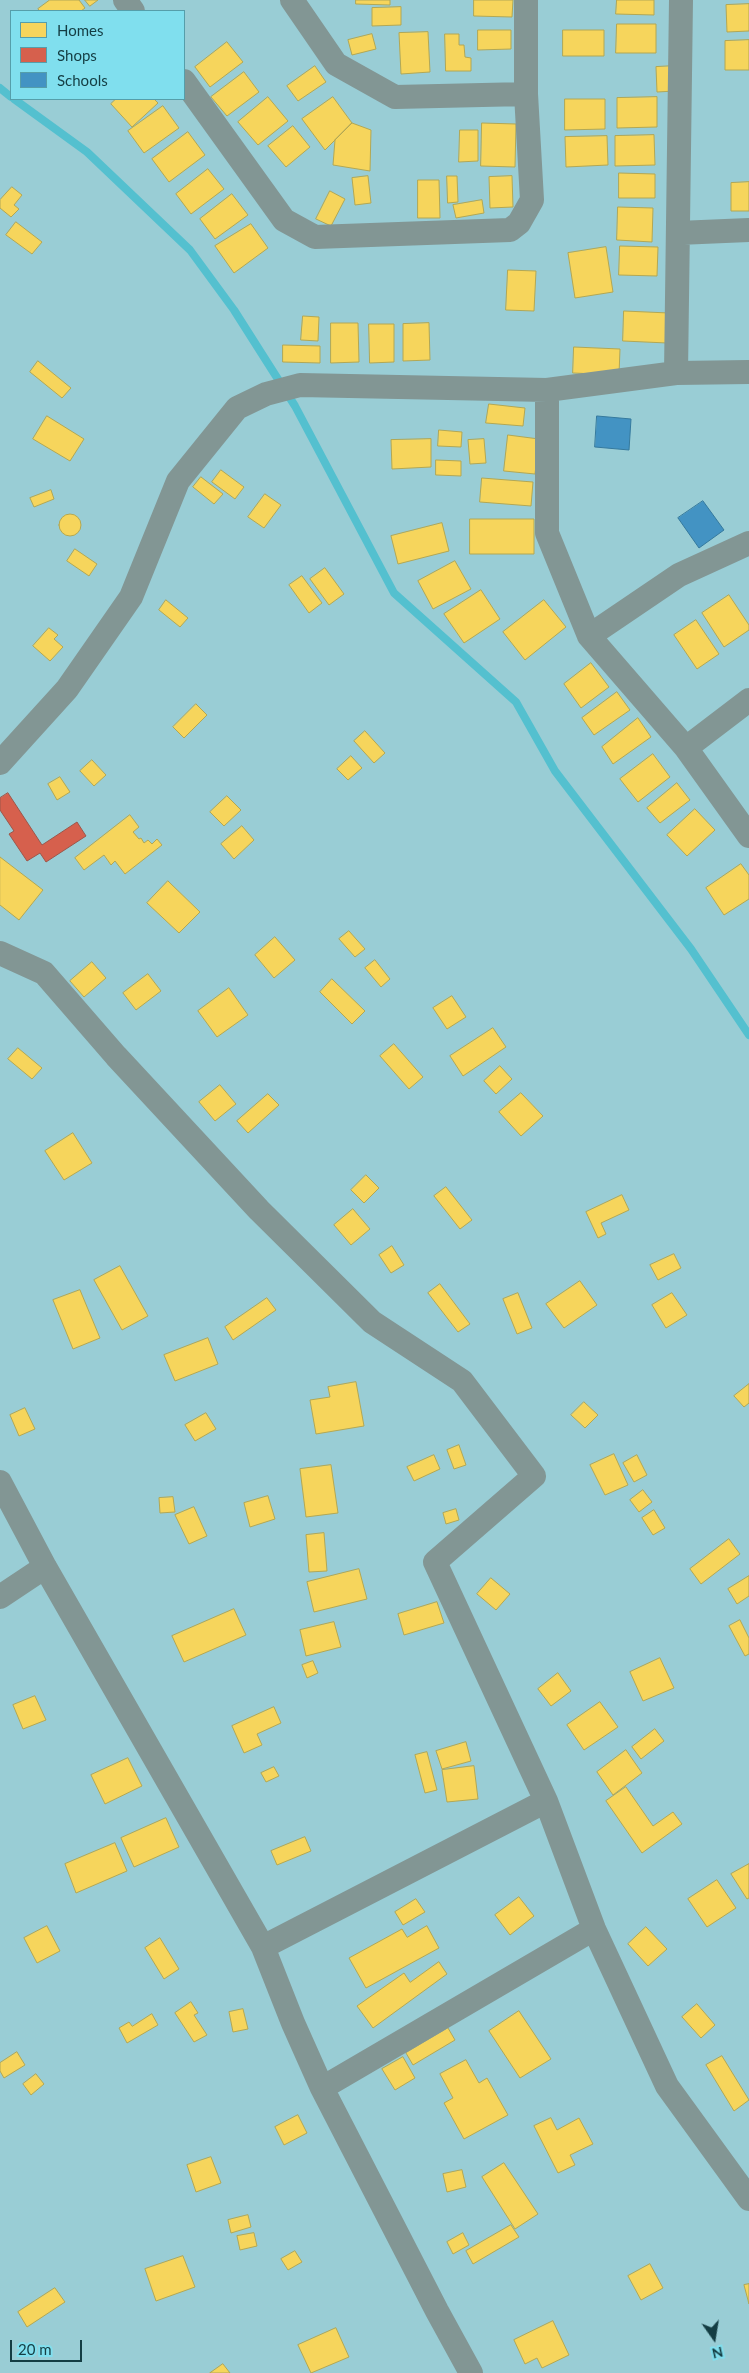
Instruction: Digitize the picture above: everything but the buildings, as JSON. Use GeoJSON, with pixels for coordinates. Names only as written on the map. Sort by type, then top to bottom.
{"type":"FeatureCollection","features":[{"type":"Feature","properties":{"kind":"street"},"geometry":{"type":"LineString","coordinates":[[294,0],[336,64],[395,97],[526,94]]}},
{"type":"Feature","properties":{"kind":"street"},"geometry":{"type":"LineString","coordinates":[[185,82],[284,220],[315,237],[510,230],[519,223],[532,200],[526,94],[526,0]]}},
{"type":"Feature","properties":{"kind":"street"},"geometry":{"type":"LineString","coordinates":[[676,373],[681,0]]}},
{"type":"Feature","properties":{"kind":"street"},"geometry":{"type":"LineString","coordinates":[[678,233],[749,230]]}},
{"type":"Feature","properties":{"kind":"street"},"geometry":{"type":"LineString","coordinates":[[0,764],[67,689],[131,597],[178,481],[237,408],[266,394],[300,385],[547,390],[676,373],[749,372]]}},
{"type":"Feature","properties":{"kind":"street"},"geometry":{"type":"LineString","coordinates":[[547,390],[547,533],[588,636],[686,748],[749,836]]}},
{"type":"Feature","properties":{"kind":"street"},"geometry":{"type":"LineString","coordinates":[[588,636],[679,575],[749,543]]}},
{"type":"Feature","properties":{"kind":"street"},"geometry":{"type":"LineString","coordinates":[[686,748],[749,700]]}},
{"type":"Feature","properties":{"kind":"street"},"geometry":{"type":"LineString","coordinates":[[0,953],[44,973],[116,1056],[259,1210],[372,1322],[462,1381],[534,1476],[434,1562],[546,1802],[594,1929],[667,2086],[749,2199]]}},
{"type":"Feature","properties":{"kind":"street"},"geometry":{"type":"LineString","coordinates":[[0,1482],[45,1567],[263,1947],[322,2088],[471,2373]]}},
{"type":"Feature","properties":{"kind":"street"},"geometry":{"type":"LineString","coordinates":[[0,1597],[45,1567]]}},
{"type":"Feature","properties":{"kind":"street"},"geometry":{"type":"LineString","coordinates":[[263,1947],[546,1802]]}},
{"type":"Feature","properties":{"kind":"street"},"geometry":{"type":"LineString","coordinates":[[322,2088],[594,1929]]}},
{"type":"Feature","properties":{"kind":"waterway"},"geometry":{"type":"LineString","coordinates":[[0,88],[10,96]]}},
{"type":"Feature","properties":{"kind":"waterway"},"geometry":{"type":"LineString","coordinates":[[15,100],[87,152],[190,250],[234,310],[295,406],[394,593],[516,702],[555,771],[691,949],[749,1035]]}}]}
